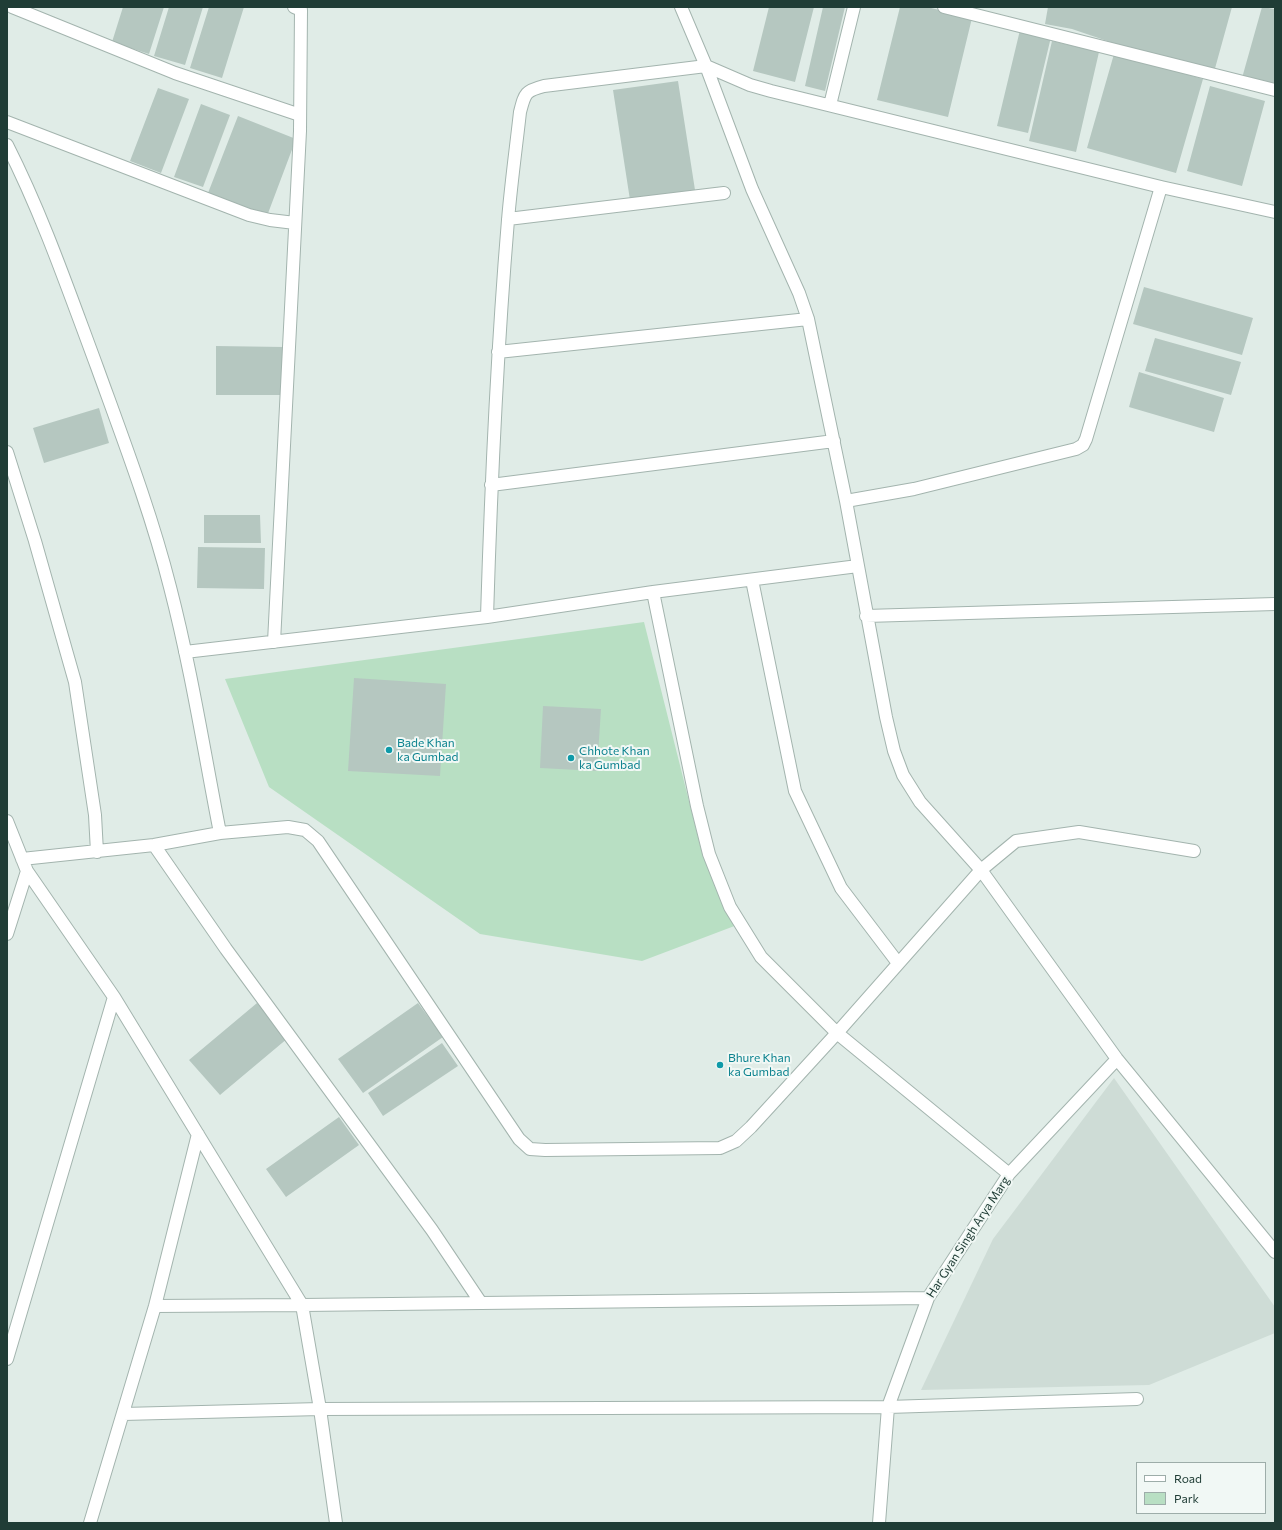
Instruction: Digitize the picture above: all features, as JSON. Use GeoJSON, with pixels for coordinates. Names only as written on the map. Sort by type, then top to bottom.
{"type":"FeatureCollection","features":[{"type":"Feature","properties":{"kind":"street"},"geometry":{"type":"LineString","coordinates":[[12,7],[175,73],[300,115]]}},
{"type":"Feature","properties":{"kind":"street"},"geometry":{"type":"LineString","coordinates":[[681,7],[706,66],[752,189],[799,293],[808,319],[846,501],[866,616],[886,717],[894,751],[903,775],[920,802],[981,870],[1117,1059],[1275,1252]]}},
{"type":"Feature","properties":{"kind":"street"},"geometry":{"type":"LineString","coordinates":[[830,105],[854,7]]}},
{"type":"Feature","properties":{"kind":"street"},"geometry":{"type":"LineString","coordinates":[[944,7],[1275,90]]}},
{"type":"Feature","properties":{"kind":"street"},"geometry":{"type":"LineString","coordinates":[[274,642],[300,115],[298,8]]}},
{"type":"Feature","properties":{"kind":"street"},"geometry":{"type":"LineString","coordinates":[[487,617],[491,484],[498,352],[508,219],[520,112],[524,96],[532,89],[544,86],[706,66],[750,85],[1161,187],[1275,212]]}},
{"type":"Feature","properties":{"kind":"street"},"geometry":{"type":"LineString","coordinates":[[7,122],[249,215],[270,220],[295,223]]}},
{"type":"Feature","properties":{"kind":"street"},"geometry":{"type":"LineString","coordinates":[[7,144],[20,170],[63,275],[124,441],[163,560],[185,652],[220,832]]}},
{"type":"Feature","properties":{"kind":"street"},"geometry":{"type":"LineString","coordinates":[[846,501],[914,489],[1076,449],[1084,444],[1161,187]]}},
{"type":"Feature","properties":{"kind":"street"},"geometry":{"type":"LineString","coordinates":[[508,219],[724,193]]}},
{"type":"Feature","properties":{"kind":"street"},"geometry":{"type":"LineString","coordinates":[[498,352],[808,319]]}},
{"type":"Feature","properties":{"kind":"street"},"geometry":{"type":"LineString","coordinates":[[491,484],[834,441]]}},
{"type":"Feature","properties":{"kind":"street"},"geometry":{"type":"LineString","coordinates":[[7,452],[35,541],[75,682],[95,815],[97,852]]}},
{"type":"Feature","properties":{"kind":"street"},"geometry":{"type":"LineString","coordinates":[[185,652],[487,617],[652,592],[858,566]]}},
{"type":"Feature","properties":{"kind":"street"},"geometry":{"type":"LineString","coordinates":[[752,580],[795,791],[842,888],[898,963]]}},
{"type":"Feature","properties":{"kind":"street"},"geometry":{"type":"LineString","coordinates":[[652,592],[697,806],[709,854],[730,907],[761,957],[837,1033],[1009,1174]]}},
{"type":"Feature","properties":{"kind":"street"},"geometry":{"type":"LineString","coordinates":[[866,616],[1275,604]]}},
{"type":"Feature","properties":{"kind":"street"},"geometry":{"type":"LineString","coordinates":[[7,821],[24,865],[114,997],[302,1306],[320,1409],[336,1523]]}},
{"type":"Feature","properties":{"kind":"street"},"geometry":{"type":"LineString","coordinates":[[24,865],[97,852],[154,845],[220,832],[288,827],[305,830],[318,841],[519,1139],[530,1149],[720,1148],[736,1140],[751,1127],[837,1033],[981,870],[1016,841],[1080,832],[1194,851]]}},
{"type":"Feature","properties":{"kind":"street"},"geometry":{"type":"LineString","coordinates":[[154,845],[226,949],[432,1230],[481,1303]]}},
{"type":"Feature","properties":{"kind":"street"},"geometry":{"type":"LineString","coordinates":[[7,934],[24,865]]}},
{"type":"Feature","properties":{"kind":"street"},"geometry":{"type":"LineString","coordinates":[[7,1359],[114,997]]}},
{"type":"Feature","properties":{"kind":"street","name":"Har Gyan Singh Arya Marg"},"geometry":{"type":"LineString","coordinates":[[879,1523],[888,1407],[928,1298],[1009,1174],[1117,1059]]}},
{"type":"Feature","properties":{"kind":"street"},"geometry":{"type":"LineString","coordinates":[[90,1523],[155,1306],[198,1134]]}},
{"type":"Feature","properties":{"kind":"street"},"geometry":{"type":"LineString","coordinates":[[155,1306],[302,1306],[928,1298]]}},
{"type":"Feature","properties":{"kind":"street"},"geometry":{"type":"LineString","coordinates":[[123,1414],[320,1409],[888,1407],[1137,1399]]}},
{"type":"Feature","properties":{"kind":"shaded area"},"geometry":{"type":"Polygon","coordinates":[[[1114,1078],[1275,1307],[1275,1333],[1149,1385],[921,1390],[993,1239],[1114,1078]]]}},
{"type":"Feature","properties":{"kind":"green space"},"geometry":{"type":"Polygon","coordinates":[[[644,622],[703,857],[745,922],[642,961],[480,934],[269,787],[225,679],[644,622]]]}},
{"type":"Feature","properties":{"kind":"building"},"geometry":{"type":"Polygon","coordinates":[[[123,7],[164,7],[149,54],[112,42],[123,7]]]}},
{"type":"Feature","properties":{"kind":"building"},"geometry":{"type":"Polygon","coordinates":[[[169,7],[203,7],[185,65],[154,56],[169,7]]]}},
{"type":"Feature","properties":{"kind":"building"},"geometry":{"type":"Polygon","coordinates":[[[209,7],[244,7],[222,78],[190,68],[209,7]]]}},
{"type":"Feature","properties":{"kind":"building"},"geometry":{"type":"Polygon","coordinates":[[[769,7],[814,7],[795,82],[753,71],[769,7]]]}},
{"type":"Feature","properties":{"kind":"building"},"geometry":{"type":"Polygon","coordinates":[[[823,7],[845,7],[825,91],[805,86],[823,7]]]}},
{"type":"Feature","properties":{"kind":"building"},"geometry":{"type":"Polygon","coordinates":[[[900,7],[927,7],[972,18],[948,117],[877,100],[900,7]]]}},
{"type":"Feature","properties":{"kind":"building"},"geometry":{"type":"Polygon","coordinates":[[[1048,7],[1232,7],[1214,72],[1154,57],[1072,29],[1045,24],[1048,7]]]}},
{"type":"Feature","properties":{"kind":"building"},"geometry":{"type":"Polygon","coordinates":[[[1262,7],[1275,9],[1275,87],[1242,78],[1262,7]]]}},
{"type":"Feature","properties":{"kind":"building"},"geometry":{"type":"Polygon","coordinates":[[[1020,30],[1051,37],[1028,133],[997,126],[1020,30]]]}},
{"type":"Feature","properties":{"kind":"building"},"geometry":{"type":"Polygon","coordinates":[[[1052,41],[1099,52],[1076,152],[1029,141],[1052,41]]]}},
{"type":"Feature","properties":{"kind":"building"},"geometry":{"type":"Polygon","coordinates":[[[1114,54],[1203,79],[1176,173],[1087,148],[1114,54]]]}},
{"type":"Feature","properties":{"kind":"building"},"geometry":{"type":"Polygon","coordinates":[[[678,81],[695,190],[630,200],[613,90],[678,81]]]}},
{"type":"Feature","properties":{"kind":"building"},"geometry":{"type":"Polygon","coordinates":[[[1210,86],[1265,101],[1242,186],[1187,171],[1210,86]]]}},
{"type":"Feature","properties":{"kind":"building"},"geometry":{"type":"Polygon","coordinates":[[[158,88],[189,99],[161,173],[130,161],[158,88]]]}},
{"type":"Feature","properties":{"kind":"building"},"geometry":{"type":"Polygon","coordinates":[[[201,104],[230,115],[203,187],[174,177],[201,104]]]}},
{"type":"Feature","properties":{"kind":"building"},"geometry":{"type":"Polygon","coordinates":[[[238,116],[296,139],[267,216],[208,193],[238,116]]]}},
{"type":"Feature","properties":{"kind":"building"},"geometry":{"type":"Polygon","coordinates":[[[1144,287],[1253,318],[1242,355],[1133,324],[1144,287]]]}},
{"type":"Feature","properties":{"kind":"building"},"geometry":{"type":"Polygon","coordinates":[[[1155,338],[1241,362],[1231,395],[1145,371],[1155,338]]]}},
{"type":"Feature","properties":{"kind":"building"},"geometry":{"type":"Polygon","coordinates":[[[216,346],[284,347],[284,395],[216,395],[216,346]]]}},
{"type":"Feature","properties":{"kind":"building"},"geometry":{"type":"Polygon","coordinates":[[[1139,372],[1224,398],[1214,432],[1129,407],[1139,372]]]}},
{"type":"Feature","properties":{"kind":"building"},"geometry":{"type":"Polygon","coordinates":[[[99,408],[109,443],[44,463],[33,428],[99,408]]]}},
{"type":"Feature","properties":{"kind":"building"},"geometry":{"type":"Polygon","coordinates":[[[204,515],[260,515],[261,543],[204,543],[204,515]]]}},
{"type":"Feature","properties":{"kind":"building"},"geometry":{"type":"Polygon","coordinates":[[[198,547],[265,548],[264,589],[197,588],[198,547]]]}},
{"type":"Feature","properties":{"kind":"building"},"geometry":{"type":"Polygon","coordinates":[[[354,678],[446,684],[440,776],[348,771],[354,678]]]}},
{"type":"Feature","properties":{"kind":"building"},"geometry":{"type":"Polygon","coordinates":[[[543,706],[601,709],[597,771],[540,768],[543,706]]]}},
{"type":"Feature","properties":{"kind":"building"},"geometry":{"type":"Polygon","coordinates":[[[257,1003],[288,1038],[220,1095],[189,1060],[257,1003]]]}},
{"type":"Feature","properties":{"kind":"building"},"geometry":{"type":"Polygon","coordinates":[[[418,1003],[443,1037],[363,1093],[338,1059],[418,1003]]]}},
{"type":"Feature","properties":{"kind":"building"},"geometry":{"type":"Polygon","coordinates":[[[442,1043],[458,1066],[383,1116],[368,1093],[442,1043]]]}},
{"type":"Feature","properties":{"kind":"building"},"geometry":{"type":"Polygon","coordinates":[[[339,1117],[359,1145],[286,1197],[266,1169],[339,1117]]]}},
{"type":"Feature","properties":{"kind":"place","name":"Bade Khan ka Gumbad"},"geometry":{"type":"Point","coordinates":[389,750]}},
{"type":"Feature","properties":{"kind":"place","name":"Chhote Khan ka Gumbad"},"geometry":{"type":"Point","coordinates":[571,758]}},
{"type":"Feature","properties":{"kind":"place","name":"Bhure Khan ka Gumbad"},"geometry":{"type":"Point","coordinates":[720,1065]}}]}
